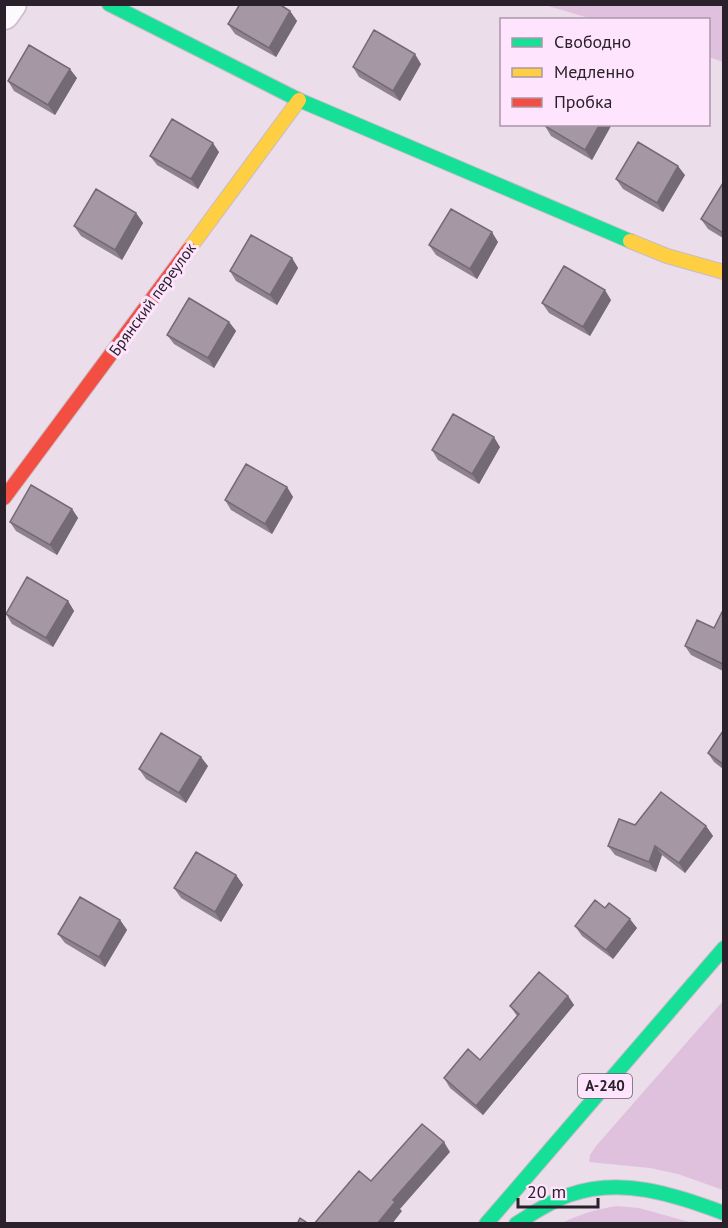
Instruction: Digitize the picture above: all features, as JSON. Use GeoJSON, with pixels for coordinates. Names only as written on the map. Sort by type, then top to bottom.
{"type":"FeatureCollection","features":[{"type":"Feature","properties":{"kind":"main road"},"geometry":{"type":"LineString","coordinates":[[109,4],[299,100],[586,224],[667,256],[723,272]]}},
{"type":"Feature","properties":{"kind":"main road","name":"Брянский переулок"},"geometry":{"type":"LineString","coordinates":[[4,498],[299,100]]}},
{"type":"Feature","properties":{"kind":"main road","name":"А-240"},"geometry":{"type":"LineString","coordinates":[[486,1224],[723,948]]}},
{"type":"Feature","properties":{"kind":"main road"},"geometry":{"type":"LineString","coordinates":[[516,1224],[554,1201],[582,1190],[612,1185],[655,1189],[723,1214]]}},
{"type":"Feature","properties":{"kind":"street"},"geometry":{"type":"LineString","coordinates":[[4,14],[11,4]]}},
{"type":"Feature","properties":{"kind":"shaded area"},"geometry":{"type":"Polygon","coordinates":[[[545,5],[723,5],[723,62],[710,57],[710,18],[589,18],[545,5]]]}},
{"type":"Feature","properties":{"kind":"shaded area"},"geometry":{"type":"Polygon","coordinates":[[[723,1001],[723,1190],[678,1174],[650,1168],[589,1162],[590,1155],[596,1146],[723,1001]]]}},
{"type":"Feature","properties":{"kind":"shaded area"},"geometry":{"type":"Polygon","coordinates":[[[617,1206],[639,1208],[693,1223],[562,1223],[589,1212],[617,1206]]]}},
{"type":"Feature","properties":{"kind":"building"},"geometry":{"type":"Polygon","coordinates":[[[240,4],[279,4],[290,11],[269,48],[228,24],[240,4]]]}},
{"type":"Feature","properties":{"kind":"building"},"geometry":{"type":"Polygon","coordinates":[[[374,30],[415,54],[393,91],[353,67],[374,30]]]}},
{"type":"Feature","properties":{"kind":"building"},"geometry":{"type":"Polygon","coordinates":[[[29,45],[70,69],[48,105],[8,81],[29,45]]]}},
{"type":"Feature","properties":{"kind":"building"},"geometry":{"type":"Polygon","coordinates":[[[172,119],[213,143],[191,179],[150,156],[172,119]]]}},
{"type":"Feature","properties":{"kind":"building"},"geometry":{"type":"Polygon","coordinates":[[[545,126],[599,126],[585,150],[545,126]]]}},
{"type":"Feature","properties":{"kind":"building"},"geometry":{"type":"Polygon","coordinates":[[[638,142],[678,166],[657,203],[616,179],[638,142]]]}},
{"type":"Feature","properties":{"kind":"building"},"geometry":{"type":"Polygon","coordinates":[[[723,183],[723,233],[701,219],[723,183]]]}},
{"type":"Feature","properties":{"kind":"building"},"geometry":{"type":"Polygon","coordinates":[[[96,189],[136,213],[115,250],[74,226],[96,189]]]}},
{"type":"Feature","properties":{"kind":"building"},"geometry":{"type":"Polygon","coordinates":[[[451,209],[492,232],[470,269],[429,245],[451,209]]]}},
{"type":"Feature","properties":{"kind":"building"},"geometry":{"type":"Polygon","coordinates":[[[251,235],[292,258],[270,295],[230,271],[251,235]]]}},
{"type":"Feature","properties":{"kind":"building"},"geometry":{"type":"Polygon","coordinates":[[[564,266],[605,290],[583,327],[542,303],[564,266]]]}},
{"type":"Feature","properties":{"kind":"building"},"geometry":{"type":"Polygon","coordinates":[[[189,298],[229,322],[208,358],[167,335],[189,298]]]}},
{"type":"Feature","properties":{"kind":"building"},"geometry":{"type":"Polygon","coordinates":[[[453,414],[494,437],[472,474],[432,450],[453,414]]]}},
{"type":"Feature","properties":{"kind":"building"},"geometry":{"type":"Polygon","coordinates":[[[246,464],[287,487],[265,524],[225,500],[246,464]]]}},
{"type":"Feature","properties":{"kind":"building"},"geometry":{"type":"Polygon","coordinates":[[[31,485],[72,509],[50,545],[10,522],[31,485]]]}},
{"type":"Feature","properties":{"kind":"building"},"geometry":{"type":"Polygon","coordinates":[[[27,577],[68,601],[46,638],[6,614],[27,577]]]}},
{"type":"Feature","properties":{"kind":"building"},"geometry":{"type":"Polygon","coordinates":[[[722,612],[723,664],[685,646],[697,620],[714,628],[722,612]]]}},
{"type":"Feature","properties":{"kind":"building"},"geometry":{"type":"Polygon","coordinates":[[[723,731],[723,764],[708,753],[723,731]]]}},
{"type":"Feature","properties":{"kind":"building"},"geometry":{"type":"Polygon","coordinates":[[[161,733],[201,757],[179,793],[139,769],[161,733]]]}},
{"type":"Feature","properties":{"kind":"building"},"geometry":{"type":"Polygon","coordinates":[[[661,792],[706,826],[679,863],[655,846],[649,862],[608,846],[619,819],[635,825],[661,792]]]}},
{"type":"Feature","properties":{"kind":"building"},"geometry":{"type":"Polygon","coordinates":[[[196,852],[236,875],[215,912],[174,888],[196,852]]]}},
{"type":"Feature","properties":{"kind":"building"},"geometry":{"type":"Polygon","coordinates":[[[80,897],[120,920],[99,957],[58,934],[80,897]]]}},
{"type":"Feature","properties":{"kind":"building"},"geometry":{"type":"Polygon","coordinates":[[[595,900],[605,908],[609,903],[630,919],[606,950],[575,926],[595,900]]]}},
{"type":"Feature","properties":{"kind":"building"},"geometry":{"type":"Polygon","coordinates":[[[539,972],[568,996],[476,1106],[444,1078],[468,1049],[480,1060],[519,1014],[510,1006],[539,972]]]}},
{"type":"Feature","properties":{"kind":"building"},"geometry":{"type":"Polygon","coordinates":[[[422,1124],[444,1142],[393,1200],[395,1202],[377,1224],[314,1224],[359,1171],[371,1181],[422,1124]]]}},
{"type":"Feature","properties":{"kind":"building"},"geometry":{"type":"Polygon","coordinates":[[[300,1218],[309,1224],[297,1224],[300,1218]]]}},
{"type":"Feature","properties":{"kind":"traffic: fast"},"geometry":{"type":"LineString","coordinates":[[109,4],[299,100],[630,241]]}},
{"type":"Feature","properties":{"kind":"traffic: fast"},"geometry":{"type":"LineString","coordinates":[[486,1224],[724,948]]}},
{"type":"Feature","properties":{"kind":"traffic: fast"},"geometry":{"type":"LineString","coordinates":[[516,1224],[548,1204],[569,1195],[609,1187],[667,1194],[724,1213]]}},
{"type":"Feature","properties":{"kind":"traffic: slow"},"geometry":{"type":"LineString","coordinates":[[189,249],[299,100]]}},
{"type":"Feature","properties":{"kind":"traffic: slow"},"geometry":{"type":"LineString","coordinates":[[630,241],[667,256],[724,272]]}},
{"type":"Feature","properties":{"kind":"traffic: jam"},"geometry":{"type":"LineString","coordinates":[[4,498],[189,249]]}}]}
